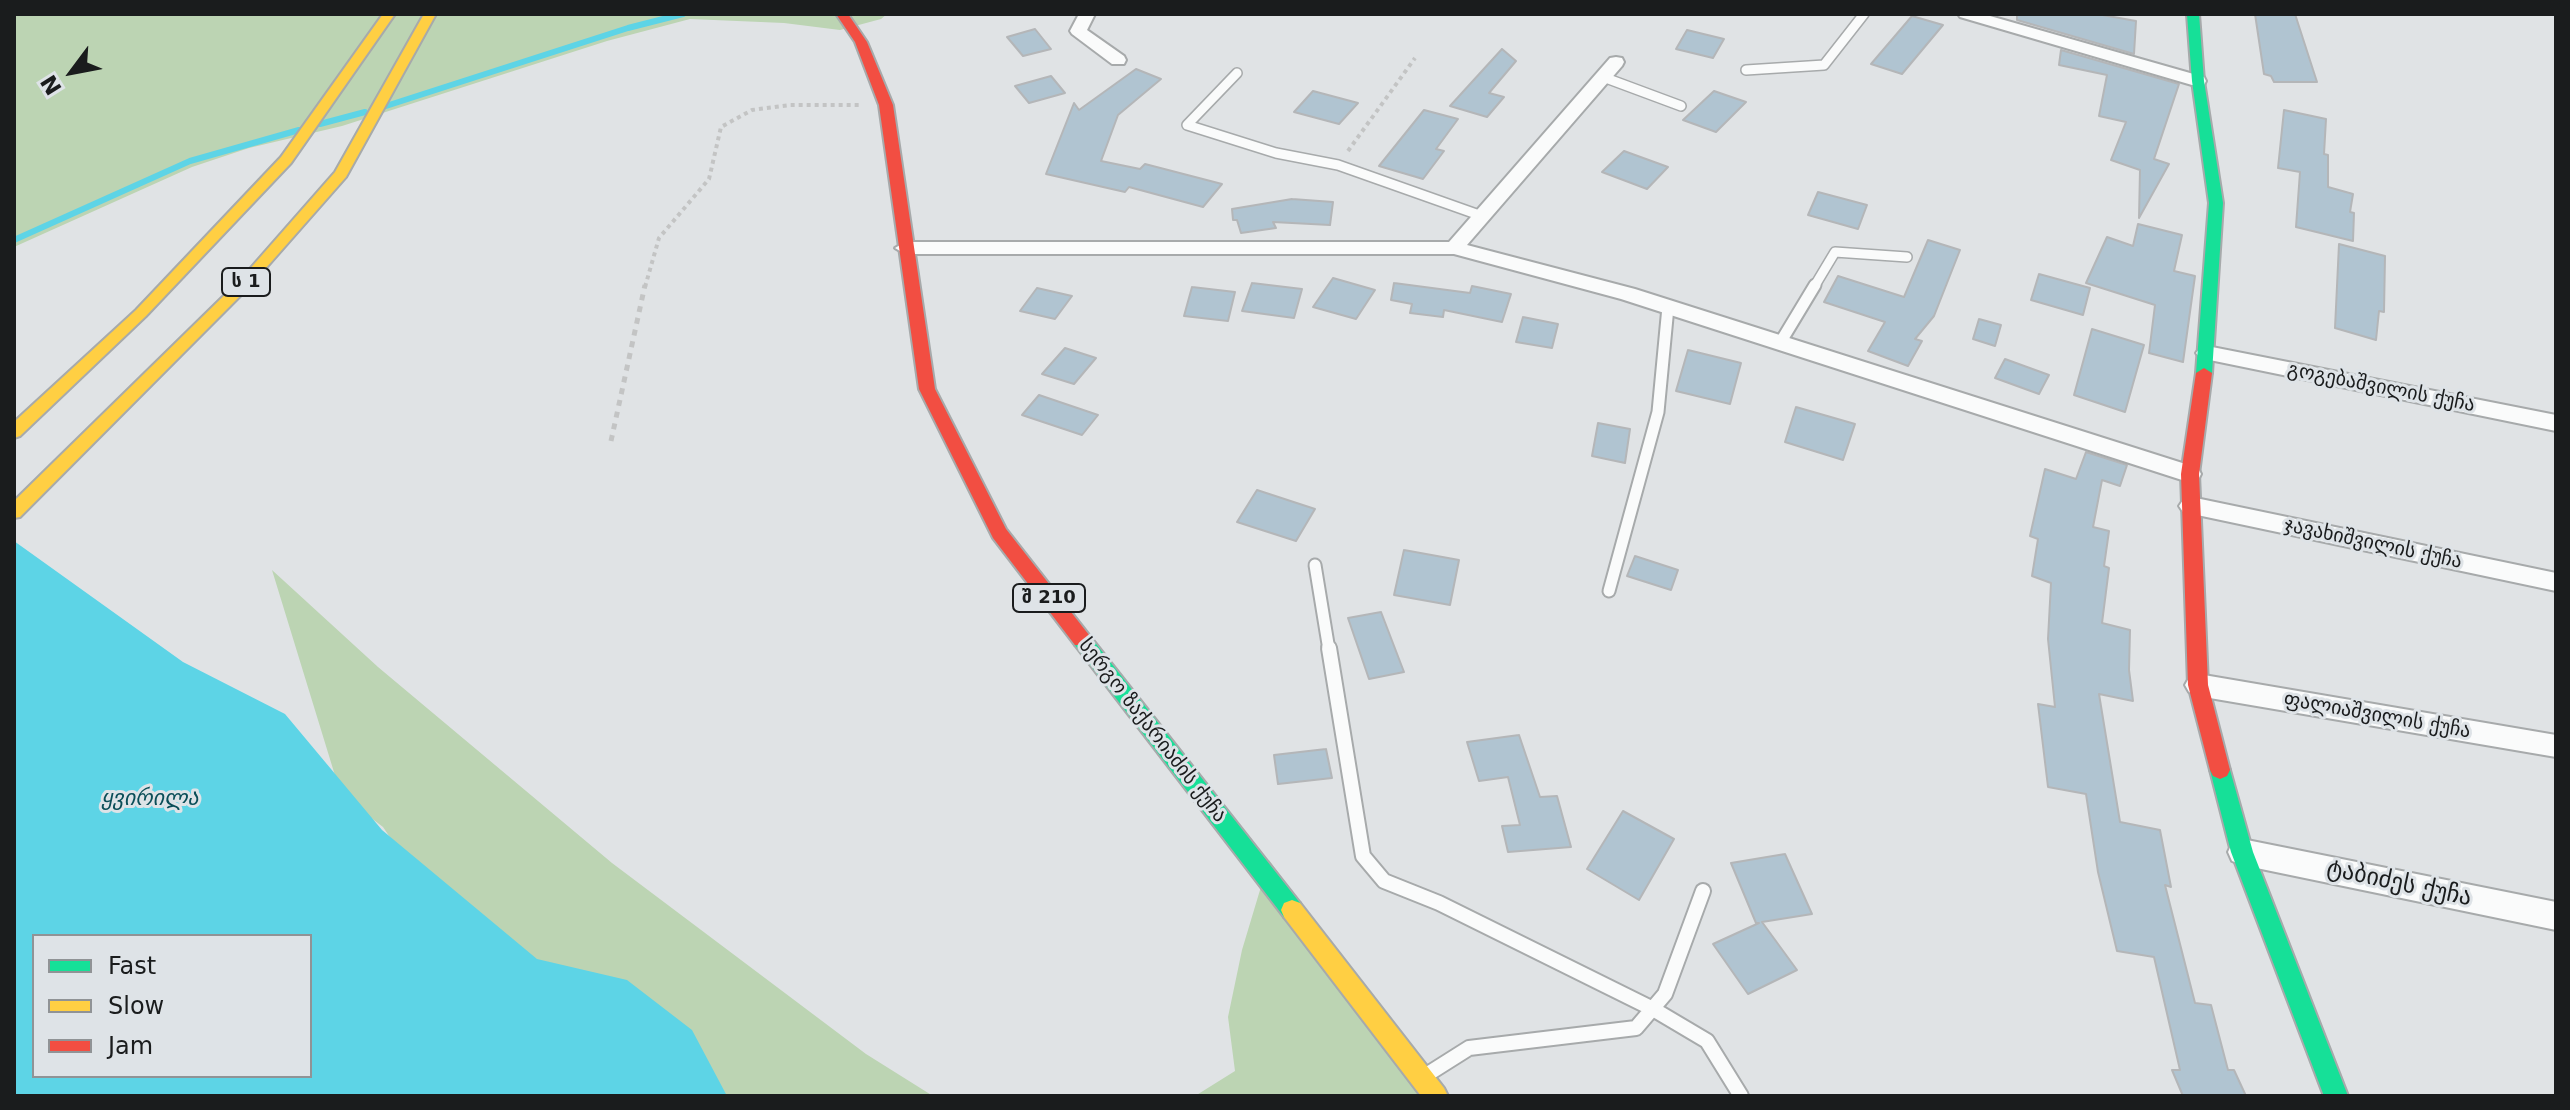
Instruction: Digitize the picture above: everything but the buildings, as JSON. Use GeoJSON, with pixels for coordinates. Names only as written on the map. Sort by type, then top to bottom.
{"type":"FeatureCollection","features":[{"type":"Feature","properties":{"kind":"main road","name":"ს 1"},"geometry":{"type":"LineString","coordinates":[[14,432],[141,313],[286,160],[389,14]]}},
{"type":"Feature","properties":{"kind":"main road","name":"ს 1"},"geometry":{"type":"LineString","coordinates":[[14,512],[246,282],[341,174],[430,14]]}},
{"type":"Feature","properties":{"kind":"main road","name":"სერგო ზაქარიაძის ქუჩა"},"geometry":{"type":"LineString","coordinates":[[843,14],[861,42],[886,105],[927,389],[999,533],[1436,1096]]}},
{"type":"Feature","properties":{"kind":"main road"},"geometry":{"type":"LineString","coordinates":[[2193,14],[2198,81],[2216,203],[2207,353],[2190,474],[2198,685],[2242,852],[2336,1096]]}},
{"type":"Feature","properties":{"kind":"street"},"geometry":{"type":"LineString","coordinates":[[1087,14],[1078,31],[1118,60]]}},
{"type":"Feature","properties":{"kind":"street"},"geometry":{"type":"LineString","coordinates":[[1966,14],[2007,19],[2198,81]]}},
{"type":"Feature","properties":{"kind":"street"},"geometry":{"type":"LineString","coordinates":[[1454,248],[1616,62]]}},
{"type":"Feature","properties":{"kind":"street"},"geometry":{"type":"LineString","coordinates":[[905,248],[1454,248],[1668,307],[2190,474]]}},
{"type":"Feature","properties":{"kind":"street","name":"გოგებაშვილის ქუჩა"},"geometry":{"type":"LineString","coordinates":[[2207,353],[2556,423]]}},
{"type":"Feature","properties":{"kind":"street","name":"ჯავახიშვილის ქუჩა"},"geometry":{"type":"LineString","coordinates":[[2191,506],[2556,582]]}},
{"type":"Feature","properties":{"kind":"street","name":"ფალიაშვილის ქუჩა"},"geometry":{"type":"LineString","coordinates":[[2198,685],[2556,746]]}},
{"type":"Feature","properties":{"kind":"street","name":"ტაბიძეს ქუჩა"},"geometry":{"type":"LineString","coordinates":[[2242,852],[2556,916]]}},
{"type":"Feature","properties":{"kind":"lane"},"geometry":{"type":"LineString","coordinates":[[1746,70],[1824,65],[1864,14]]}},
{"type":"Feature","properties":{"kind":"lane"},"geometry":{"type":"LineString","coordinates":[[1237,73],[1187,125],[1276,153],[1338,165],[1482,216]]}},
{"type":"Feature","properties":{"kind":"lane"},"geometry":{"type":"LineString","coordinates":[[1603,77],[1681,106]]}},
{"type":"Feature","properties":{"kind":"lane"},"geometry":{"type":"LineString","coordinates":[[1780,343],[1835,252],[1907,257]]}},
{"type":"Feature","properties":{"kind":"lane"},"geometry":{"type":"LineString","coordinates":[[1609,591],[1658,412],[1668,307]]}},
{"type":"Feature","properties":{"kind":"lane"},"geometry":{"type":"LineString","coordinates":[[1315,565],[1363,856],[1384,881],[1439,903],[1653,1009],[1707,1041],[1741,1096]]}},
{"type":"Feature","properties":{"kind":"lane"},"geometry":{"type":"LineString","coordinates":[[1421,1078],[1469,1048],[1636,1028],[1665,994],[1703,891]]}},
{"type":"Feature","properties":{"kind":"path"},"geometry":{"type":"LineString","coordinates":[[1338,165],[1415,58]]}},
{"type":"Feature","properties":{"kind":"path"},"geometry":{"type":"LineString","coordinates":[[611,441],[641,301],[659,238],[709,179],[721,127],[752,110],[790,105],[886,105]]}},
{"type":"Feature","properties":{"kind":"green space"},"geometry":{"type":"Polygon","coordinates":[[[14,14],[887,14],[881,19],[840,30],[784,23],[690,19],[607,41],[342,126],[249,148],[192,167],[14,247],[14,14]]]}},
{"type":"Feature","properties":{"kind":"green space"},"geometry":{"type":"Polygon","coordinates":[[[272,570],[378,667],[612,863],[866,1054],[933,1096],[711,1096],[418,879],[383,827],[341,795],[272,570]]]}},
{"type":"Feature","properties":{"kind":"green space"},"geometry":{"type":"Polygon","coordinates":[[[1269,860],[1442,1096],[1195,1096],[1235,1071],[1228,1017],[1242,950],[1269,860]]]}},
{"type":"Feature","properties":{"kind":"water","name":"ყვირილა"},"geometry":{"type":"Polygon","coordinates":[[[14,541],[183,662],[285,714],[382,830],[537,959],[627,980],[692,1030],[727,1096],[14,1096],[14,541]]]}},
{"type":"Feature","properties":{"kind":"waterway"},"geometry":{"type":"LineString","coordinates":[[386,106],[628,28],[683,14]]}},
{"type":"Feature","properties":{"kind":"waterway"},"geometry":{"type":"LineString","coordinates":[[320,124],[365,112]]}},
{"type":"Feature","properties":{"kind":"waterway"},"geometry":{"type":"LineString","coordinates":[[14,240],[190,161],[299,130]]}},
{"type":"Feature","properties":{"kind":"traffic: fast"},"geometry":{"type":"LineString","coordinates":[[2193,14],[2198,81],[2216,203],[2204,373]]}},
{"type":"Feature","properties":{"kind":"traffic: fast"},"geometry":{"type":"LineString","coordinates":[[1082,640],[1292,910]]}},
{"type":"Feature","properties":{"kind":"traffic: fast"},"geometry":{"type":"LineString","coordinates":[[2220,770],[2242,852],[2336,1096]]}},
{"type":"Feature","properties":{"kind":"traffic: slow"},"geometry":{"type":"LineString","coordinates":[[14,432],[141,313],[286,160],[389,14]]}},
{"type":"Feature","properties":{"kind":"traffic: slow"},"geometry":{"type":"LineString","coordinates":[[14,512],[246,282],[341,174],[430,14]]}},
{"type":"Feature","properties":{"kind":"traffic: slow"},"geometry":{"type":"LineString","coordinates":[[1292,910],[1436,1096]]}},
{"type":"Feature","properties":{"kind":"traffic: jam"},"geometry":{"type":"LineString","coordinates":[[842,14],[861,42],[886,105],[927,389],[999,533],[1082,640]]}},
{"type":"Feature","properties":{"kind":"traffic: jam"},"geometry":{"type":"LineString","coordinates":[[2204,373],[2190,474],[2198,685],[2220,770]]}}]}
